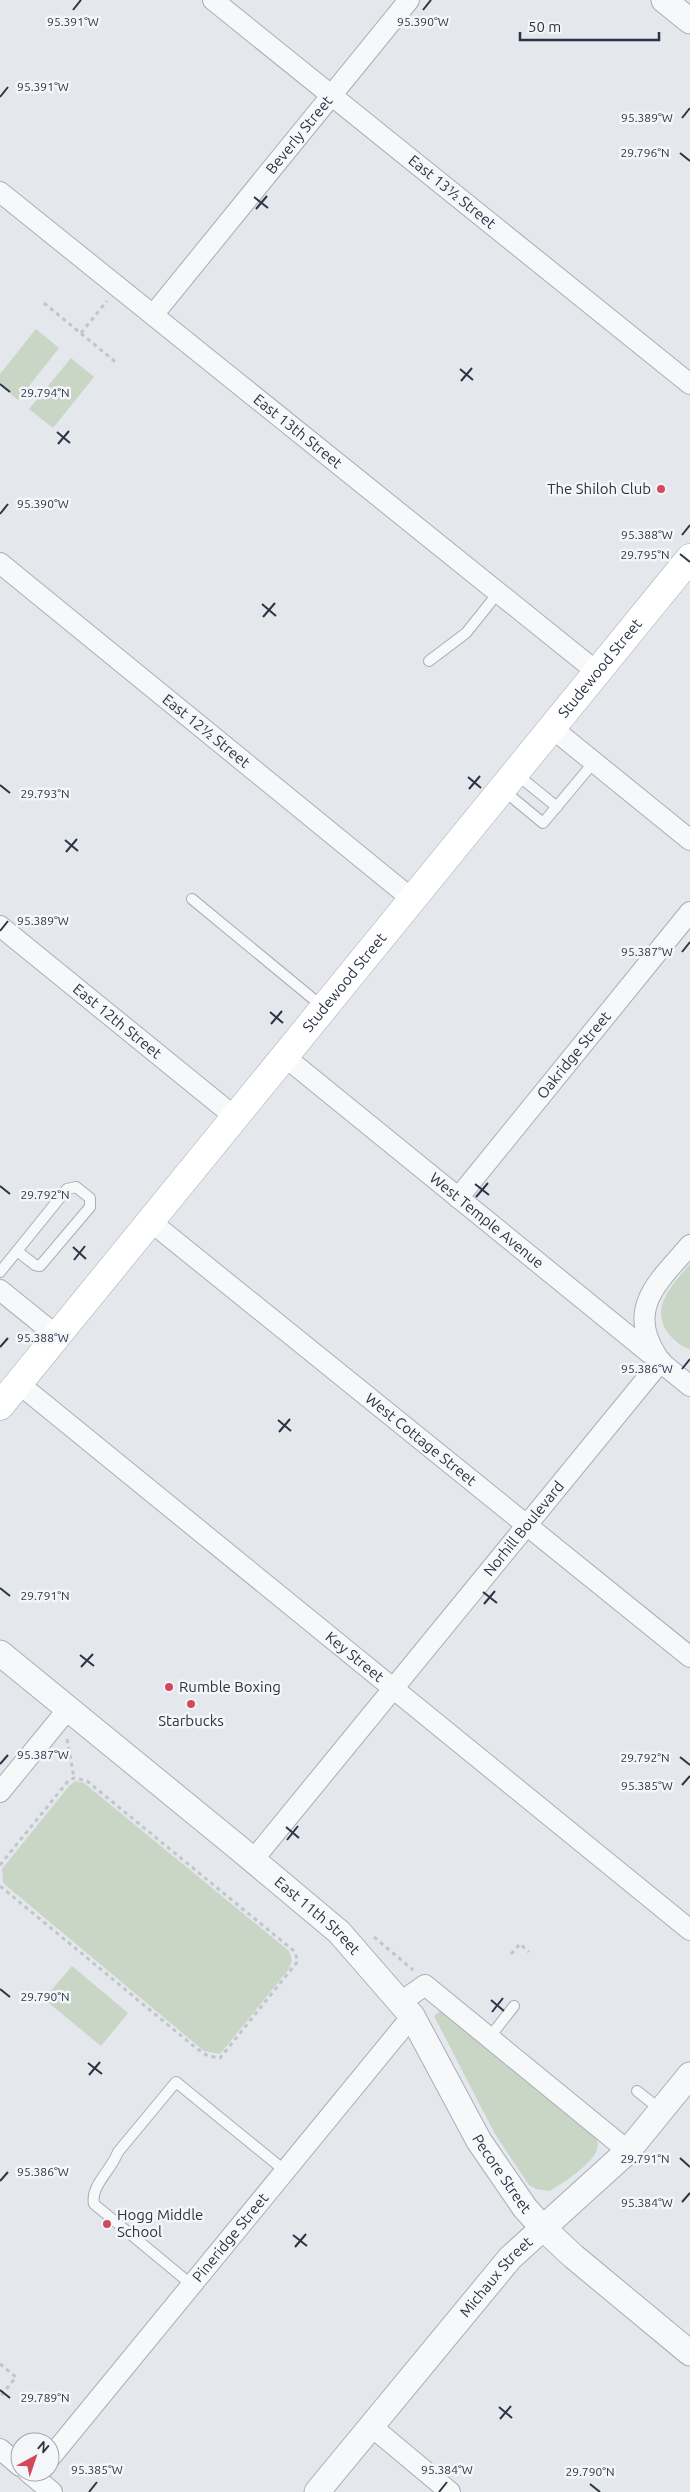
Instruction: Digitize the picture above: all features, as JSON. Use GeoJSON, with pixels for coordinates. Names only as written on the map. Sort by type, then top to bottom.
{"type":"FeatureCollection","features":[{"type":"Feature","properties":{"kind":"main road","name":"Studewood Street"},"geometry":{"type":"LineString","coordinates":[[0,1406],[508,781],[688,563]]}},
{"type":"Feature","properties":{"kind":"street","name":"East 13½ Street"},"geometry":{"type":"LineString","coordinates":[[213,0],[690,384]]}},
{"type":"Feature","properties":{"kind":"street","name":"Beverly Street"},"geometry":{"type":"LineString","coordinates":[[153,315],[409,0]]}},
{"type":"Feature","properties":{"kind":"street"},"geometry":{"type":"LineString","coordinates":[[664,0],[690,21]]}},
{"type":"Feature","properties":{"kind":"street","name":"East 13th Street"},"geometry":{"type":"LineString","coordinates":[[0,192],[597,672]]}},
{"type":"Feature","properties":{"kind":"street","name":"East 12½ Street"},"geometry":{"type":"LineString","coordinates":[[0,563],[412,899]]}},
{"type":"Feature","properties":{"kind":"street"},"geometry":{"type":"LineString","coordinates":[[552,728],[690,840]]}},
{"type":"Feature","properties":{"kind":"street","name":"Oakridge Street"},"geometry":{"type":"LineString","coordinates":[[458,1198],[690,912]]}},
{"type":"Feature","properties":{"kind":"street","name":"East 12th Street"},"geometry":{"type":"LineString","coordinates":[[0,926],[235,1117]]}},
{"type":"Feature","properties":{"kind":"street","name":"West Temple Avenue"},"geometry":{"type":"LineString","coordinates":[[284,1056],[690,1386]]}},
{"type":"Feature","properties":{"kind":"street","name":"West Cottage Street"},"geometry":{"type":"LineString","coordinates":[[150,1222],[690,1657]]}},
{"type":"Feature","properties":{"kind":"street"},"geometry":{"type":"LineString","coordinates":[[690,1245],[650,1292],[645,1309],[645,1327],[649,1344],[661,1361],[678,1368],[690,1369]]}},
{"type":"Feature","properties":{"kind":"street"},"geometry":{"type":"LineString","coordinates":[[0,1290],[57,1336]]}},
{"type":"Feature","properties":{"kind":"street","name":"Norhill Boulevard"},"geometry":{"type":"LineString","coordinates":[[254,1860],[661,1361]]}},
{"type":"Feature","properties":{"kind":"street","name":"Key Street"},"geometry":{"type":"LineString","coordinates":[[18,1383],[690,1930]]}},
{"type":"Feature","properties":{"kind":"street","name":"East 11th Street"},"geometry":{"type":"LineString","coordinates":[[0,1653],[326,1920],[407,2009]]}},
{"type":"Feature","properties":{"kind":"street"},"geometry":{"type":"LineString","coordinates":[[0,1792],[68,1709]]}},
{"type":"Feature","properties":{"kind":"street"},"geometry":{"type":"LineString","coordinates":[[407,2009],[425,1985],[628,2151]]}},
{"type":"Feature","properties":{"kind":"street","name":"Pineridge Street"},"geometry":{"type":"LineString","coordinates":[[60,2446],[284,2170],[407,2009]]}},
{"type":"Feature","properties":{"kind":"street","name":"Pecore Street"},"geometry":{"type":"LineString","coordinates":[[407,2009],[492,2162],[542,2227],[690,2353]]}},
{"type":"Feature","properties":{"kind":"street","name":"Michaux Street"},"geometry":{"type":"LineString","coordinates":[[317,2492],[510,2258],[628,2151],[690,2075]]}},
{"type":"Feature","properties":{"kind":"street"},"geometry":{"type":"LineString","coordinates":[[371,2426],[450,2492]]}},
{"type":"Feature","properties":{"kind":"street"},"geometry":{"type":"LineString","coordinates":[[0,2449],[10,2457]]}},
{"type":"Feature","properties":{"kind":"street"},"geometry":{"type":"LineString","coordinates":[[41,2482],[52,2492]]}},
{"type":"Feature","properties":{"kind":"lane"},"geometry":{"type":"LineString","coordinates":[[429,661],[466,633],[498,593]]}},
{"type":"Feature","properties":{"kind":"lane"},"geometry":{"type":"LineString","coordinates":[[508,781],[543,823],[594,762]]}},
{"type":"Feature","properties":{"kind":"lane"},"geometry":{"type":"LineString","coordinates":[[508,781],[557,807]]}},
{"type":"Feature","properties":{"kind":"lane"},"geometry":{"type":"LineString","coordinates":[[192,899],[324,1008]]}},
{"type":"Feature","properties":{"kind":"lane"},"geometry":{"type":"LineString","coordinates":[[0,1272],[67,1189],[76,1187],[90,1198],[90,1207],[40,1266],[35,1265],[17,1251]]}},
{"type":"Feature","properties":{"kind":"lane"},"geometry":{"type":"LineString","coordinates":[[489,2038],[514,2006]]}},
{"type":"Feature","properties":{"kind":"lane"},"geometry":{"type":"LineString","coordinates":[[192,2285],[94,2204],[95,2188],[113,2166],[118,2152],[176,2082],[284,2170]]}},
{"type":"Feature","properties":{"kind":"lane"},"geometry":{"type":"LineString","coordinates":[[638,2091],[661,2110]]}},
{"type":"Feature","properties":{"kind":"path"},"geometry":{"type":"LineString","coordinates":[[81,333],[119,287]]}},
{"type":"Feature","properties":{"kind":"path"},"geometry":{"type":"LineString","coordinates":[[44,303],[118,364]]}},
{"type":"Feature","properties":{"kind":"path"},"geometry":{"type":"LineString","coordinates":[[66,1739],[74,1778]]}},
{"type":"Feature","properties":{"kind":"path"},"geometry":{"type":"LineString","coordinates":[[0,1865],[69,1780],[74,1778],[87,1781],[294,1951],[298,1961],[220,2058],[215,2057],[196,2048],[0,1886]]}},
{"type":"Feature","properties":{"kind":"path"},"geometry":{"type":"LineString","coordinates":[[372,1936],[425,1979],[425,1985]]}},
{"type":"Feature","properties":{"kind":"path"},"geometry":{"type":"LineString","coordinates":[[511,1954],[520,1944],[529,1952]]}},
{"type":"Feature","properties":{"kind":"path"},"geometry":{"type":"LineString","coordinates":[[0,2364],[16,2377],[0,2397]]}},
{"type":"Feature","properties":{"kind":"green space"},"geometry":{"type":"Polygon","coordinates":[[[36,329],[59,348],[18,400],[0,385],[0,374],[36,329]]]}},
{"type":"Feature","properties":{"kind":"green space"},"geometry":{"type":"Polygon","coordinates":[[[71,358],[94,377],[53,428],[29,409],[71,358]]]}},
{"type":"Feature","properties":{"kind":"green space"},"geometry":{"type":"Polygon","coordinates":[[[690,1264],[690,1349],[678,1343],[668,1333],[661,1314],[662,1305],[671,1287],[690,1264]]]}},
{"type":"Feature","properties":{"kind":"green space"},"geometry":{"type":"Polygon","coordinates":[[[75,1781],[84,1783],[289,1951],[292,1960],[289,1969],[220,2054],[204,2051],[3,1883],[2,1869],[75,1781]]]}},
{"type":"Feature","properties":{"kind":"green space"},"geometry":{"type":"Polygon","coordinates":[[[72,1966],[128,2013],[101,2046],[44,1999],[72,1966]]]}},
{"type":"Feature","properties":{"kind":"green space"},"geometry":{"type":"Polygon","coordinates":[[[442,2009],[594,2134],[598,2145],[595,2154],[569,2179],[549,2191],[536,2189],[529,2185],[495,2134],[434,2016],[442,2009]]]}},
{"type":"Feature","properties":{"kind":"place","name":"The Shiloh Club"},"geometry":{"type":"Point","coordinates":[661,489]}},
{"type":"Feature","properties":{"kind":"place","name":"Rumble Boxing"},"geometry":{"type":"Point","coordinates":[169,1687]}},
{"type":"Feature","properties":{"kind":"place","name":"Starbucks"},"geometry":{"type":"Point","coordinates":[191,1704]}},
{"type":"Feature","properties":{"kind":"place","name":"Hogg Middle School"},"geometry":{"type":"Point","coordinates":[107,2224]}}]}
